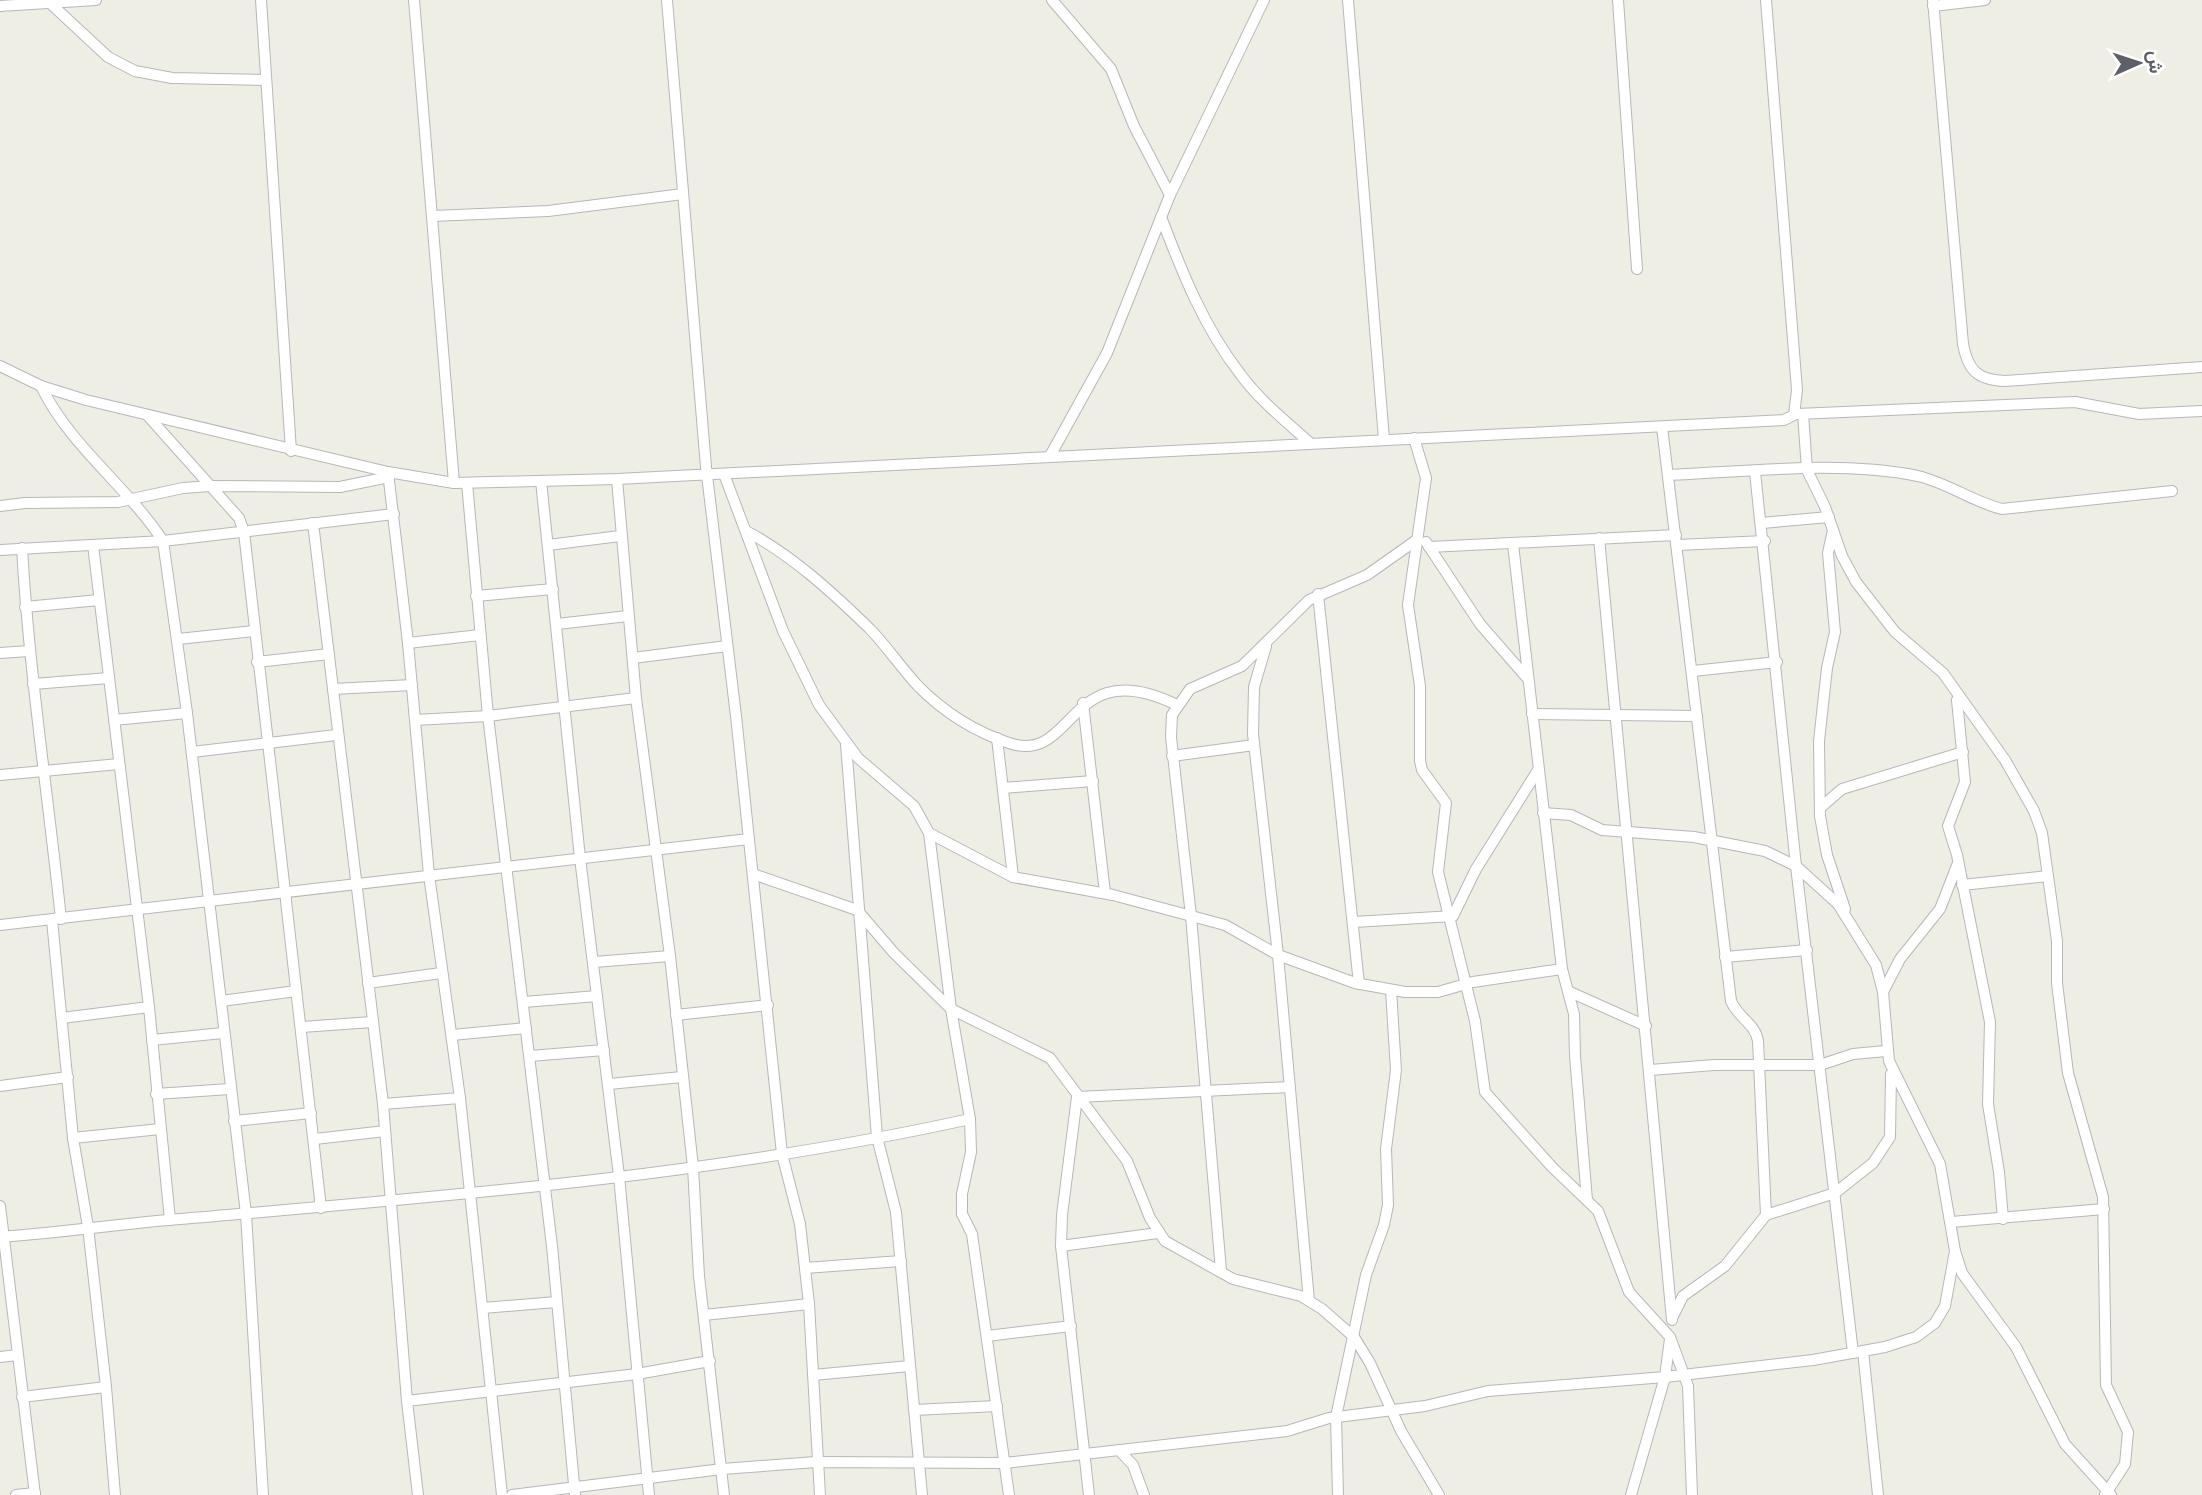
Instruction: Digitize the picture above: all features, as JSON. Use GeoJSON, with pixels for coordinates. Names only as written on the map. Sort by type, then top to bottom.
{"type":"FeatureCollection","features":[{"type":"Feature","properties":{"kind":"street"},"geometry":{"type":"LineString","coordinates":[[0,6],[96,0]]}},
{"type":"Feature","properties":{"kind":"street"},"geometry":{"type":"LineString","coordinates":[[261,0],[291,451]]}},
{"type":"Feature","properties":{"kind":"street"},"geometry":{"type":"LineString","coordinates":[[414,0],[454,483]]}},
{"type":"Feature","properties":{"kind":"street"},"geometry":{"type":"LineString","coordinates":[[667,0],[707,475],[750,839],[782,1154],[800,1224],[809,1304],[820,1495]]}},
{"type":"Feature","properties":{"kind":"street"},"geometry":{"type":"LineString","coordinates":[[1052,0],[1096,47],[1111,69],[1133,126],[1171,195]]}},
{"type":"Feature","properties":{"kind":"street"},"geometry":{"type":"LineString","coordinates":[[1049,456],[1107,353],[1161,217],[1264,0]]}},
{"type":"Feature","properties":{"kind":"street"},"geometry":{"type":"LineString","coordinates":[[1348,0],[1384,439]]}},
{"type":"Feature","properties":{"kind":"street"},"geometry":{"type":"LineString","coordinates":[[1618,0],[1637,269]]}},
{"type":"Feature","properties":{"kind":"street"},"geometry":{"type":"LineString","coordinates":[[1543,813],[1570,815],[1602,830],[1711,839],[1765,851],[1796,866],[1827,893],[1849,920],[1876,965],[1883,992],[1886,1051],[1890,1066],[1940,1164],[1955,1251],[1970,1286],[2016,1347],[2065,1444],[2108,1494],[2125,1464],[2129,1448],[2128,1432],[2106,1385],[2104,1209],[2098,1175],[2068,1073],[2057,983],[2057,941],[2042,834],[2034,811],[2005,760],[1943,673],[1902,640],[1869,601],[1842,556],[1829,517],[1807,470],[1798,414],[1766,0]]}},
{"type":"Feature","properties":{"kind":"street"},"geometry":{"type":"LineString","coordinates":[[1985,0],[1933,3],[1964,344],[1970,369],[1978,377],[2005,381],[2202,367]]}},
{"type":"Feature","properties":{"kind":"street"},"geometry":{"type":"LineString","coordinates":[[50,3],[108,57],[135,71],[172,78],[266,80]]}},
{"type":"Feature","properties":{"kind":"street"},"geometry":{"type":"LineString","coordinates":[[432,216],[548,211],[683,194]]}},
{"type":"Feature","properties":{"kind":"street"},"geometry":{"type":"LineString","coordinates":[[1161,217],[1184,276],[1225,352],[1255,391],[1310,443]]}},
{"type":"Feature","properties":{"kind":"street"},"geometry":{"type":"LineString","coordinates":[[1,367],[41,386],[148,416],[388,475],[454,483],[707,475],[1784,421],[1798,414],[2075,402],[2131,413],[2202,411]]}},
{"type":"Feature","properties":{"kind":"street"},"geometry":{"type":"LineString","coordinates":[[41,386],[51,408],[132,500],[163,541],[192,752],[246,1214],[263,1495]]}},
{"type":"Feature","properties":{"kind":"street"},"geometry":{"type":"LineString","coordinates":[[148,416],[239,518],[244,533],[321,1209]]}},
{"type":"Feature","properties":{"kind":"street"},"geometry":{"type":"LineString","coordinates":[[1662,426],[1731,1001],[1757,1035],[1766,1215]]}},
{"type":"Feature","properties":{"kind":"street"},"geometry":{"type":"LineString","coordinates":[[1414,438],[1426,478],[1408,605],[1420,686],[1420,761],[1446,803],[1438,860],[1447,918],[1465,984],[1488,1099],[1602,1217],[1629,1292],[1670,1338],[1685,1374],[1691,1415],[1692,1495]]}},
{"type":"Feature","properties":{"kind":"street"},"geometry":{"type":"LineString","coordinates":[[1668,475],[1859,470],[1919,477],[2003,509],[2172,491]]}},
{"type":"Feature","properties":{"kind":"street"},"geometry":{"type":"LineString","coordinates":[[1755,472],[1765,541],[1796,866],[1835,1193],[1878,1495]]}},
{"type":"Feature","properties":{"kind":"street"},"geometry":{"type":"LineString","coordinates":[[724,474],[800,668],[819,705],[846,744],[914,806],[929,833],[951,1009],[970,1119],[971,1152],[962,1194],[962,1214],[972,1234],[1009,1495]]}},
{"type":"Feature","properties":{"kind":"street"},"geometry":{"type":"LineString","coordinates":[[0,506],[132,500],[183,488],[210,486],[340,487],[388,475]]}},
{"type":"Feature","properties":{"kind":"street"},"geometry":{"type":"LineString","coordinates":[[388,475],[408,643],[429,875],[460,1098],[502,1495]]}},
{"type":"Feature","properties":{"kind":"street"},"geometry":{"type":"LineString","coordinates":[[617,479],[636,698],[658,849],[677,1015],[693,1167],[704,1315],[724,1495]]}},
{"type":"Feature","properties":{"kind":"street"},"geometry":{"type":"LineString","coordinates":[[541,481],[580,858],[619,1176],[649,1495]]}},
{"type":"Feature","properties":{"kind":"street"},"geometry":{"type":"LineString","coordinates":[[467,483],[488,716],[524,1002],[566,1383],[575,1491]]}},
{"type":"Feature","properties":{"kind":"street"},"geometry":{"type":"LineString","coordinates":[[0,550],[163,541],[394,514]]}},
{"type":"Feature","properties":{"kind":"street"},"geometry":{"type":"LineString","coordinates":[[1762,523],[1829,517]]}},
{"type":"Feature","properties":{"kind":"street"},"geometry":{"type":"LineString","coordinates":[[313,523],[336,735],[386,1131],[407,1401],[418,1495]]}},
{"type":"Feature","properties":{"kind":"street"},"geometry":{"type":"LineString","coordinates":[[1833,530],[1828,553],[1835,632],[1827,668],[1819,741],[1820,808],[1827,855],[1849,920]]}},
{"type":"Feature","properties":{"kind":"street"},"geometry":{"type":"LineString","coordinates":[[746,531],[768,542],[836,598],[872,632],[920,688],[971,728],[1012,744],[1042,742],[1055,737],[1083,704],[1104,693],[1124,688],[1160,696],[1177,705]]}},
{"type":"Feature","properties":{"kind":"street"},"geometry":{"type":"LineString","coordinates":[[1418,535],[1429,547],[1480,624],[1528,679]]}},
{"type":"Feature","properties":{"kind":"street"},"geometry":{"type":"LineString","coordinates":[[1222,1271],[1191,916],[1170,723],[1177,705],[1198,684],[1242,666],[1298,608],[1318,594],[1367,575],[1418,535]]}},
{"type":"Feature","properties":{"kind":"street"},"geometry":{"type":"LineString","coordinates":[[548,545],[620,536]]}},
{"type":"Feature","properties":{"kind":"street"},"geometry":{"type":"LineString","coordinates":[[1429,547],[1599,538],[1765,541]]}},
{"type":"Feature","properties":{"kind":"street"},"geometry":{"type":"LineString","coordinates":[[1599,538],[1672,1320],[1665,1377],[1631,1495]]}},
{"type":"Feature","properties":{"kind":"street"},"geometry":{"type":"LineString","coordinates":[[1513,544],[1562,970],[1574,1014],[1574,1056],[1587,1200]]}},
{"type":"Feature","properties":{"kind":"street"},"geometry":{"type":"LineString","coordinates":[[93,545],[135,910],[149,1007],[170,1220]]}},
{"type":"Feature","properties":{"kind":"street"},"geometry":{"type":"LineString","coordinates":[[22,548],[29,651],[45,770],[62,1018],[74,1138],[88,1227],[106,1387],[115,1495]]}},
{"type":"Feature","properties":{"kind":"street"},"geometry":{"type":"LineString","coordinates":[[476,596],[553,589]]}},
{"type":"Feature","properties":{"kind":"street"},"geometry":{"type":"LineString","coordinates":[[1318,594],[1359,984]]}},
{"type":"Feature","properties":{"kind":"street"},"geometry":{"type":"LineString","coordinates":[[25,607],[99,600]]}},
{"type":"Feature","properties":{"kind":"street"},"geometry":{"type":"LineString","coordinates":[[557,624],[628,616]]}},
{"type":"Feature","properties":{"kind":"street"},"geometry":{"type":"LineString","coordinates":[[178,639],[254,631]]}},
{"type":"Feature","properties":{"kind":"street"},"geometry":{"type":"LineString","coordinates":[[408,643],[480,635]]}},
{"type":"Feature","properties":{"kind":"street"},"geometry":{"type":"LineString","coordinates":[[1269,638],[1254,687],[1254,746],[1279,955],[1308,1301]]}},
{"type":"Feature","properties":{"kind":"street"},"geometry":{"type":"LineString","coordinates":[[633,658],[727,646]]}},
{"type":"Feature","properties":{"kind":"street"},"geometry":{"type":"LineString","coordinates":[[0,653],[29,651]]}},
{"type":"Feature","properties":{"kind":"street"},"geometry":{"type":"LineString","coordinates":[[257,662],[329,654]]}},
{"type":"Feature","properties":{"kind":"street"},"geometry":{"type":"LineString","coordinates":[[1693,671],[1777,662]]}},
{"type":"Feature","properties":{"kind":"street"},"geometry":{"type":"LineString","coordinates":[[33,684],[109,678]]}},
{"type":"Feature","properties":{"kind":"street"},"geometry":{"type":"LineString","coordinates":[[333,689],[412,684]]}},
{"type":"Feature","properties":{"kind":"street"},"geometry":{"type":"LineString","coordinates":[[1955,691],[1964,752],[1964,788],[1948,826],[1958,862],[1990,1022],[1988,1104],[2003,1219]]}},
{"type":"Feature","properties":{"kind":"street"},"geometry":{"type":"LineString","coordinates":[[415,720],[488,716],[636,698]]}},
{"type":"Feature","properties":{"kind":"street"},"geometry":{"type":"LineString","coordinates":[[1083,704],[1105,893]]}},
{"type":"Feature","properties":{"kind":"street"},"geometry":{"type":"LineString","coordinates":[[114,720],[187,713]]}},
{"type":"Feature","properties":{"kind":"street"},"geometry":{"type":"LineString","coordinates":[[1532,714],[1697,716]]}},
{"type":"Feature","properties":{"kind":"street"},"geometry":{"type":"LineString","coordinates":[[192,752],[336,735]]}},
{"type":"Feature","properties":{"kind":"street"},"geometry":{"type":"LineString","coordinates":[[997,738],[1013,877]]}},
{"type":"Feature","properties":{"kind":"street"},"geometry":{"type":"LineString","coordinates":[[846,744],[877,1137],[896,1212],[922,1495]]}},
{"type":"Feature","properties":{"kind":"street"},"geometry":{"type":"LineString","coordinates":[[1172,755],[1254,746]]}},
{"type":"Feature","properties":{"kind":"street"},"geometry":{"type":"LineString","coordinates":[[1820,808],[1842,789],[1964,752]]}},
{"type":"Feature","properties":{"kind":"street"},"geometry":{"type":"LineString","coordinates":[[0,775],[119,764]]}},
{"type":"Feature","properties":{"kind":"street"},"geometry":{"type":"LineString","coordinates":[[1354,922],[1447,918],[1454,915],[1481,861],[1538,770]]}},
{"type":"Feature","properties":{"kind":"street"},"geometry":{"type":"LineString","coordinates":[[1003,788],[1093,781]]}},
{"type":"Feature","properties":{"kind":"street"},"geometry":{"type":"LineString","coordinates":[[929,833],[1013,877],[1105,893],[1225,925],[1279,955],[1359,984],[1391,990],[1438,992],[1465,984],[1562,970]]}},
{"type":"Feature","properties":{"kind":"street"},"geometry":{"type":"LineString","coordinates":[[0,925],[750,839]]}},
{"type":"Feature","properties":{"kind":"street"},"geometry":{"type":"LineString","coordinates":[[1883,992],[1900,959],[1940,909],[1958,862]]}},
{"type":"Feature","properties":{"kind":"street"},"geometry":{"type":"LineString","coordinates":[[753,874],[858,910],[894,953],[951,1009],[1039,1050],[1050,1058],[1127,1161],[1158,1233],[1177,1250],[1233,1279],[1276,1288],[1308,1301],[1354,1337],[1370,1363],[1391,1411],[1439,1495]]}},
{"type":"Feature","properties":{"kind":"street"},"geometry":{"type":"LineString","coordinates":[[1962,885],[2048,876]]}},
{"type":"Feature","properties":{"kind":"street"},"geometry":{"type":"LineString","coordinates":[[1725,957],[1807,950]]}},
{"type":"Feature","properties":{"kind":"street"},"geometry":{"type":"LineString","coordinates":[[594,962],[670,956]]}},
{"type":"Feature","properties":{"kind":"street"},"geometry":{"type":"LineString","coordinates":[[368,983],[441,973]]}},
{"type":"Feature","properties":{"kind":"street"},"geometry":{"type":"LineString","coordinates":[[221,1001],[296,990]]}},
{"type":"Feature","properties":{"kind":"street"},"geometry":{"type":"LineString","coordinates":[[1338,1495],[1336,1417],[1366,1275],[1384,1225],[1388,1205],[1386,1149],[1396,1070],[1391,990]]}},
{"type":"Feature","properties":{"kind":"street"},"geometry":{"type":"LineString","coordinates":[[1570,992],[1646,1026]]}},
{"type":"Feature","properties":{"kind":"street"},"geometry":{"type":"LineString","coordinates":[[524,1002],[597,996]]}},
{"type":"Feature","properties":{"kind":"street"},"geometry":{"type":"LineString","coordinates":[[677,1015],[768,1005]]}},
{"type":"Feature","properties":{"kind":"street"},"geometry":{"type":"LineString","coordinates":[[62,1018],[149,1007]]}},
{"type":"Feature","properties":{"kind":"street"},"geometry":{"type":"LineString","coordinates":[[302,1027],[372,1023]]}},
{"type":"Feature","properties":{"kind":"street"},"geometry":{"type":"LineString","coordinates":[[452,1035],[526,1028]]}},
{"type":"Feature","properties":{"kind":"street"},"geometry":{"type":"LineString","coordinates":[[152,1040],[223,1033]]}},
{"type":"Feature","properties":{"kind":"street"},"geometry":{"type":"LineString","coordinates":[[530,1056],[604,1050]]}},
{"type":"Feature","properties":{"kind":"street"},"geometry":{"type":"LineString","coordinates":[[1650,1070],[1820,1066],[1853,1054],[1886,1051]]}},
{"type":"Feature","properties":{"kind":"street"},"geometry":{"type":"LineString","coordinates":[[1672,1320],[1683,1296],[1725,1266],[1766,1215],[1835,1193],[1873,1163],[1890,1137],[1890,1066]]}},
{"type":"Feature","properties":{"kind":"street"},"geometry":{"type":"LineString","coordinates":[[0,1086],[68,1077]]}},
{"type":"Feature","properties":{"kind":"street"},"geometry":{"type":"LineString","coordinates":[[609,1084],[682,1077]]}},
{"type":"Feature","properties":{"kind":"street"},"geometry":{"type":"LineString","coordinates":[[1077,1097],[1290,1087]]}},
{"type":"Feature","properties":{"kind":"street"},"geometry":{"type":"LineString","coordinates":[[156,1094],[230,1088]]}},
{"type":"Feature","properties":{"kind":"street"},"geometry":{"type":"LineString","coordinates":[[1077,1097],[1062,1215],[1061,1247],[1089,1495]]}},
{"type":"Feature","properties":{"kind":"street"},"geometry":{"type":"LineString","coordinates":[[383,1104],[460,1098]]}},
{"type":"Feature","properties":{"kind":"street"},"geometry":{"type":"LineString","coordinates":[[234,1121],[311,1113]]}},
{"type":"Feature","properties":{"kind":"street"},"geometry":{"type":"LineString","coordinates":[[2,1237],[88,1227],[321,1209],[693,1167],[782,1154],[970,1119]]}},
{"type":"Feature","properties":{"kind":"street"},"geometry":{"type":"LineString","coordinates":[[74,1138],[160,1129]]}},
{"type":"Feature","properties":{"kind":"street"},"geometry":{"type":"LineString","coordinates":[[315,1139],[386,1131]]}},
{"type":"Feature","properties":{"kind":"street"},"geometry":{"type":"LineString","coordinates":[[0,1206],[35,1494],[16,1495]]}},
{"type":"Feature","properties":{"kind":"street"},"geometry":{"type":"LineString","coordinates":[[1951,1222],[2104,1209]]}},
{"type":"Feature","properties":{"kind":"street"},"geometry":{"type":"LineString","coordinates":[[1061,1247],[1158,1233]]}},
{"type":"Feature","properties":{"kind":"street"},"geometry":{"type":"LineString","coordinates":[[512,1495],[575,1491],[722,1469],[816,1462],[1006,1463],[1287,1431],[1336,1417],[1391,1411],[1488,1391],[1665,1377],[1858,1352],[1916,1337],[1935,1323],[1945,1306],[1955,1251]]}},
{"type":"Feature","properties":{"kind":"street"},"geometry":{"type":"LineString","coordinates":[[805,1268],[901,1261]]}},
{"type":"Feature","properties":{"kind":"street"},"geometry":{"type":"LineString","coordinates":[[484,1308],[556,1302]]}},
{"type":"Feature","properties":{"kind":"street"},"geometry":{"type":"LineString","coordinates":[[704,1315],[809,1304]]}},
{"type":"Feature","properties":{"kind":"street"},"geometry":{"type":"LineString","coordinates":[[987,1336],[1071,1325]]}},
{"type":"Feature","properties":{"kind":"street"},"geometry":{"type":"LineString","coordinates":[[0,1357],[17,1355]]}},
{"type":"Feature","properties":{"kind":"street"},"geometry":{"type":"LineString","coordinates":[[407,1401],[637,1374],[710,1361]]}},
{"type":"Feature","properties":{"kind":"street"},"geometry":{"type":"LineString","coordinates":[[813,1375],[910,1366]]}},
{"type":"Feature","properties":{"kind":"street"},"geometry":{"type":"LineString","coordinates":[[22,1397],[106,1387]]}},
{"type":"Feature","properties":{"kind":"street"},"geometry":{"type":"LineString","coordinates":[[914,1410],[997,1406]]}},
{"type":"Feature","properties":{"kind":"street"},"geometry":{"type":"LineString","coordinates":[[1119,1450],[1133,1465],[1144,1495]]}}]}
